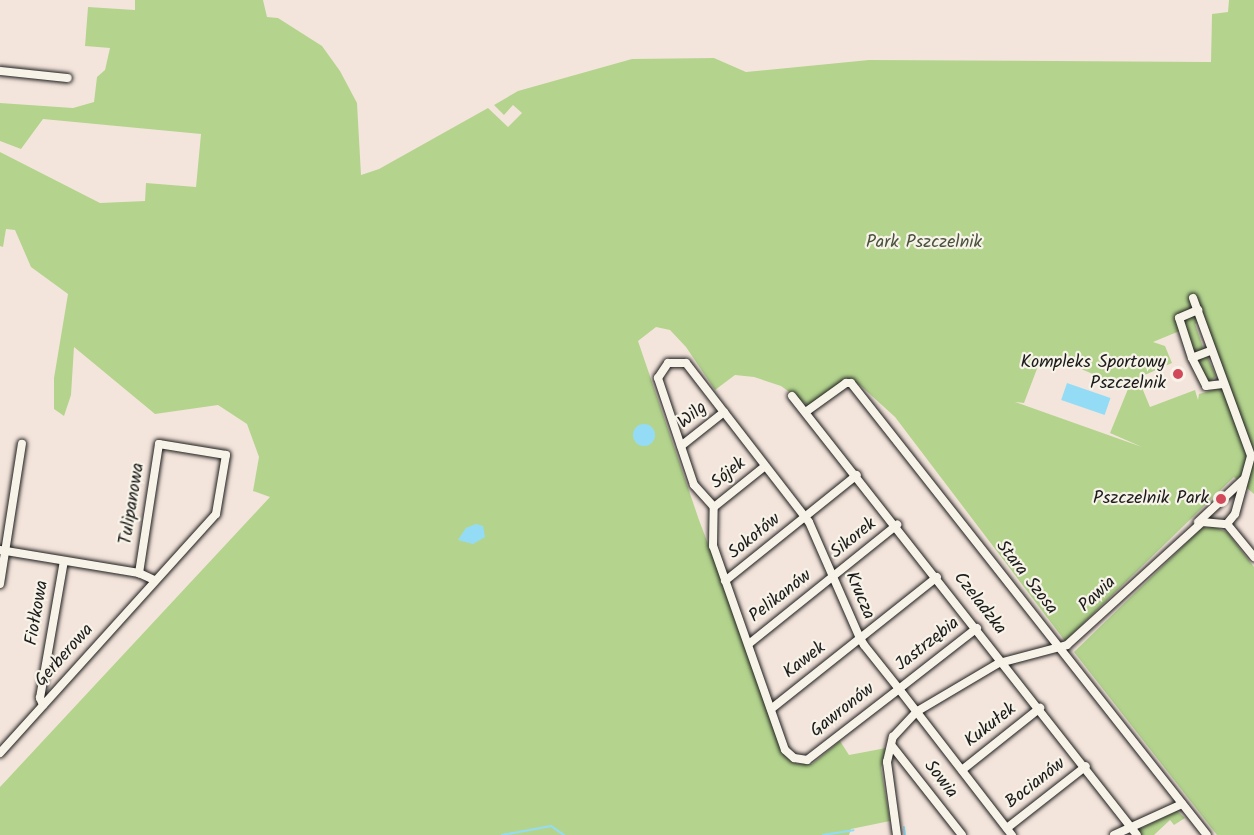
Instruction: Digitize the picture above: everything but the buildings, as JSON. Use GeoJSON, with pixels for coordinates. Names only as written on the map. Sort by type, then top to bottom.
{"type":"FeatureCollection","features":[{"type":"Feature","properties":{"kind":"street"},"geometry":{"type":"LineString","coordinates":[[0,71],[68,78]]}},
{"type":"Feature","properties":{"kind":"street"},"geometry":{"type":"LineString","coordinates":[[1193,298],[1210,351],[1251,456],[1234,508],[1235,514],[1223,522],[1208,520],[1194,526]]}},
{"type":"Feature","properties":{"kind":"street"},"geometry":{"type":"LineString","coordinates":[[1198,310],[1179,318],[1192,358],[1206,386],[1223,384]]}},
{"type":"Feature","properties":{"kind":"street"},"geometry":{"type":"LineString","coordinates":[[1192,358],[1210,351]]}},
{"type":"Feature","properties":{"kind":"street","name":"Krucza"},"geometry":{"type":"LineString","coordinates":[[681,446],[658,378],[668,363],[686,363],[805,518],[860,638],[1007,832]]}},
{"type":"Feature","properties":{"kind":"street","name":"Stara Szosa"},"geometry":{"type":"LineString","coordinates":[[807,411],[846,383],[851,383],[1207,835]]}},
{"type":"Feature","properties":{"kind":"street","name":"Czeladzka"},"geometry":{"type":"LineString","coordinates":[[792,396],[807,411],[897,525],[1135,831]]}},
{"type":"Feature","properties":{"kind":"street","name":"Wilg"},"geometry":{"type":"LineString","coordinates":[[681,446],[724,412]]}},
{"type":"Feature","properties":{"kind":"street"},"geometry":{"type":"LineString","coordinates":[[0,584],[3,551],[22,444]]}},
{"type":"Feature","properties":{"kind":"street","name":"Tulipanowa"},"geometry":{"type":"LineString","coordinates":[[138,573],[159,444],[226,455],[216,514],[154,580]]}},
{"type":"Feature","properties":{"kind":"street"},"geometry":{"type":"LineString","coordinates":[[681,446],[694,485],[714,507],[713,546],[750,643],[771,709]]}},
{"type":"Feature","properties":{"kind":"street","name":"Sójek"},"geometry":{"type":"LineString","coordinates":[[714,507],[765,466]]}},
{"type":"Feature","properties":{"kind":"street","name":"Sokołów"},"geometry":{"type":"LineString","coordinates":[[725,581],[857,475]]}},
{"type":"Feature","properties":{"kind":"street"},"geometry":{"type":"LineString","coordinates":[[1194,526],[1243,480]]}},
{"type":"Feature","properties":{"kind":"street"},"geometry":{"type":"LineString","coordinates":[[1218,502],[1234,508]]}},
{"type":"Feature","properties":{"kind":"street"},"geometry":{"type":"LineString","coordinates":[[1218,502],[1223,522],[1254,557]]}},
{"type":"Feature","properties":{"kind":"street","name":"Sikorek"},"geometry":{"type":"LineString","coordinates":[[832,578],[897,525]]}},
{"type":"Feature","properties":{"kind":"street","name":"Pawia"},"geometry":{"type":"LineString","coordinates":[[916,712],[1004,661],[1060,648],[1071,643],[1194,526]]}},
{"type":"Feature","properties":{"kind":"street"},"geometry":{"type":"LineString","coordinates":[[3,551],[138,573],[154,580]]}},
{"type":"Feature","properties":{"kind":"street","name":"Fiołkowa"},"geometry":{"type":"LineString","coordinates":[[43,705],[40,698],[64,561]]}},
{"type":"Feature","properties":{"kind":"street","name":"Kawek"},"geometry":{"type":"LineString","coordinates":[[771,709],[937,577]]}},
{"type":"Feature","properties":{"kind":"street","name":"Pelikanów"},"geometry":{"type":"LineString","coordinates":[[750,643],[832,578]]}},
{"type":"Feature","properties":{"kind":"street","name":"Gerberowa"},"geometry":{"type":"LineString","coordinates":[[0,753],[154,580]]}},
{"type":"Feature","properties":{"kind":"street","name":"Jastrzębia"},"geometry":{"type":"LineString","coordinates":[[899,689],[977,628]]}},
{"type":"Feature","properties":{"kind":"street","name":"Gawronów"},"geometry":{"type":"LineString","coordinates":[[771,709],[785,750],[794,758],[807,760],[899,689]]}},
{"type":"Feature","properties":{"kind":"street","name":"Kukułek"},"geometry":{"type":"LineString","coordinates":[[962,770],[1040,708]]}},
{"type":"Feature","properties":{"kind":"street"},"geometry":{"type":"LineString","coordinates":[[897,835],[887,762],[893,737],[916,712]]}},
{"type":"Feature","properties":{"kind":"street","name":"Sowia"},"geometry":{"type":"LineString","coordinates":[[892,746],[962,835]]}},
{"type":"Feature","properties":{"kind":"street","name":"Bocianów"},"geometry":{"type":"LineString","coordinates":[[1007,832],[1086,766]]}},
{"type":"Feature","properties":{"kind":"street"},"geometry":{"type":"LineString","coordinates":[[1114,835],[1135,831],[1182,804]]}},
{"type":"Feature","properties":{"kind":"green space","name":"Park Pszczelnik"},"geometry":{"type":"Polygon","coordinates":[[[135,0],[263,0],[267,17],[278,18],[322,46],[340,71],[357,103],[361,175],[379,169],[488,108],[508,127],[522,113],[513,105],[504,115],[494,105],[518,91],[632,59],[714,58],[746,72],[869,60],[1211,62],[1212,14],[1228,12],[1229,0],[1254,0],[1254,494],[1234,477],[1065,641],[895,417],[861,386],[847,378],[809,406],[781,386],[754,377],[735,375],[715,390],[686,347],[670,330],[656,327],[638,341],[699,520],[789,758],[797,764],[812,764],[840,741],[849,755],[886,748],[881,768],[890,821],[851,829],[849,835],[0,835],[0,787],[270,497],[253,491],[259,457],[247,424],[218,405],[155,414],[74,347],[71,395],[64,416],[54,409],[54,378],[68,294],[31,267],[15,230],[6,229],[3,247],[0,246],[0,152],[100,203],[145,201],[146,183],[196,187],[201,134],[43,119],[21,149],[0,141],[0,103],[73,108],[94,102],[97,77],[105,70],[110,48],[85,46],[88,7],[135,10],[135,0]],[[1205,320],[1195,324],[1204,350],[1194,354],[1182,330],[1153,342],[1165,346],[1172,363],[1138,378],[1150,407],[1195,390],[1198,400],[1199,394],[1227,386],[1205,320]],[[1060,360],[1040,361],[1024,403],[1015,402],[1142,447],[1110,433],[1128,389],[1060,360]]]}},
{"type":"Feature","properties":{"kind":"green space"},"geometry":{"type":"Polygon","coordinates":[[[1207,356],[1216,376],[1209,383],[1196,360],[1207,356]]]}},
{"type":"Feature","properties":{"kind":"green space"},"geometry":{"type":"Polygon","coordinates":[[[1214,527],[1227,532],[1254,567],[1254,835],[1217,835],[1074,652],[1202,528],[1214,527]]]}},
{"type":"Feature","properties":{"kind":"green space"},"geometry":{"type":"Polygon","coordinates":[[[1177,811],[1185,818],[1174,825],[1170,820],[1154,835],[1141,835],[1138,830],[1177,811]]]}},
{"type":"Feature","properties":{"kind":"water"},"geometry":{"type":"Polygon","coordinates":[[[1067,383],[1110,398],[1105,415],[1061,400],[1067,383]]]}},
{"type":"Feature","properties":{"kind":"water"},"geometry":{"type":"Polygon","coordinates":[[[644,424],[652,427],[655,435],[652,443],[644,446],[636,443],[633,435],[636,427],[644,424]]]}},
{"type":"Feature","properties":{"kind":"water"},"geometry":{"type":"Polygon","coordinates":[[[476,524],[483,526],[485,537],[473,544],[458,540],[466,528],[476,524]]]}},
{"type":"Feature","properties":{"kind":"waterway"},"geometry":{"type":"LineString","coordinates":[[502,835],[551,826],[564,835]]}},
{"type":"Feature","properties":{"kind":"waterway"},"geometry":{"type":"LineString","coordinates":[[904,827],[905,835]]}},
{"type":"Feature","properties":{"kind":"waterway"},"geometry":{"type":"LineString","coordinates":[[823,835],[854,830]]}},
{"type":"Feature","properties":{"kind":"place","name":"Kompleks Sportowy Pszczelnik"},"geometry":{"type":"Point","coordinates":[1178,374]}},
{"type":"Feature","properties":{"kind":"place","name":"Pszczelnik Park"},"geometry":{"type":"Point","coordinates":[1221,499]}}]}
